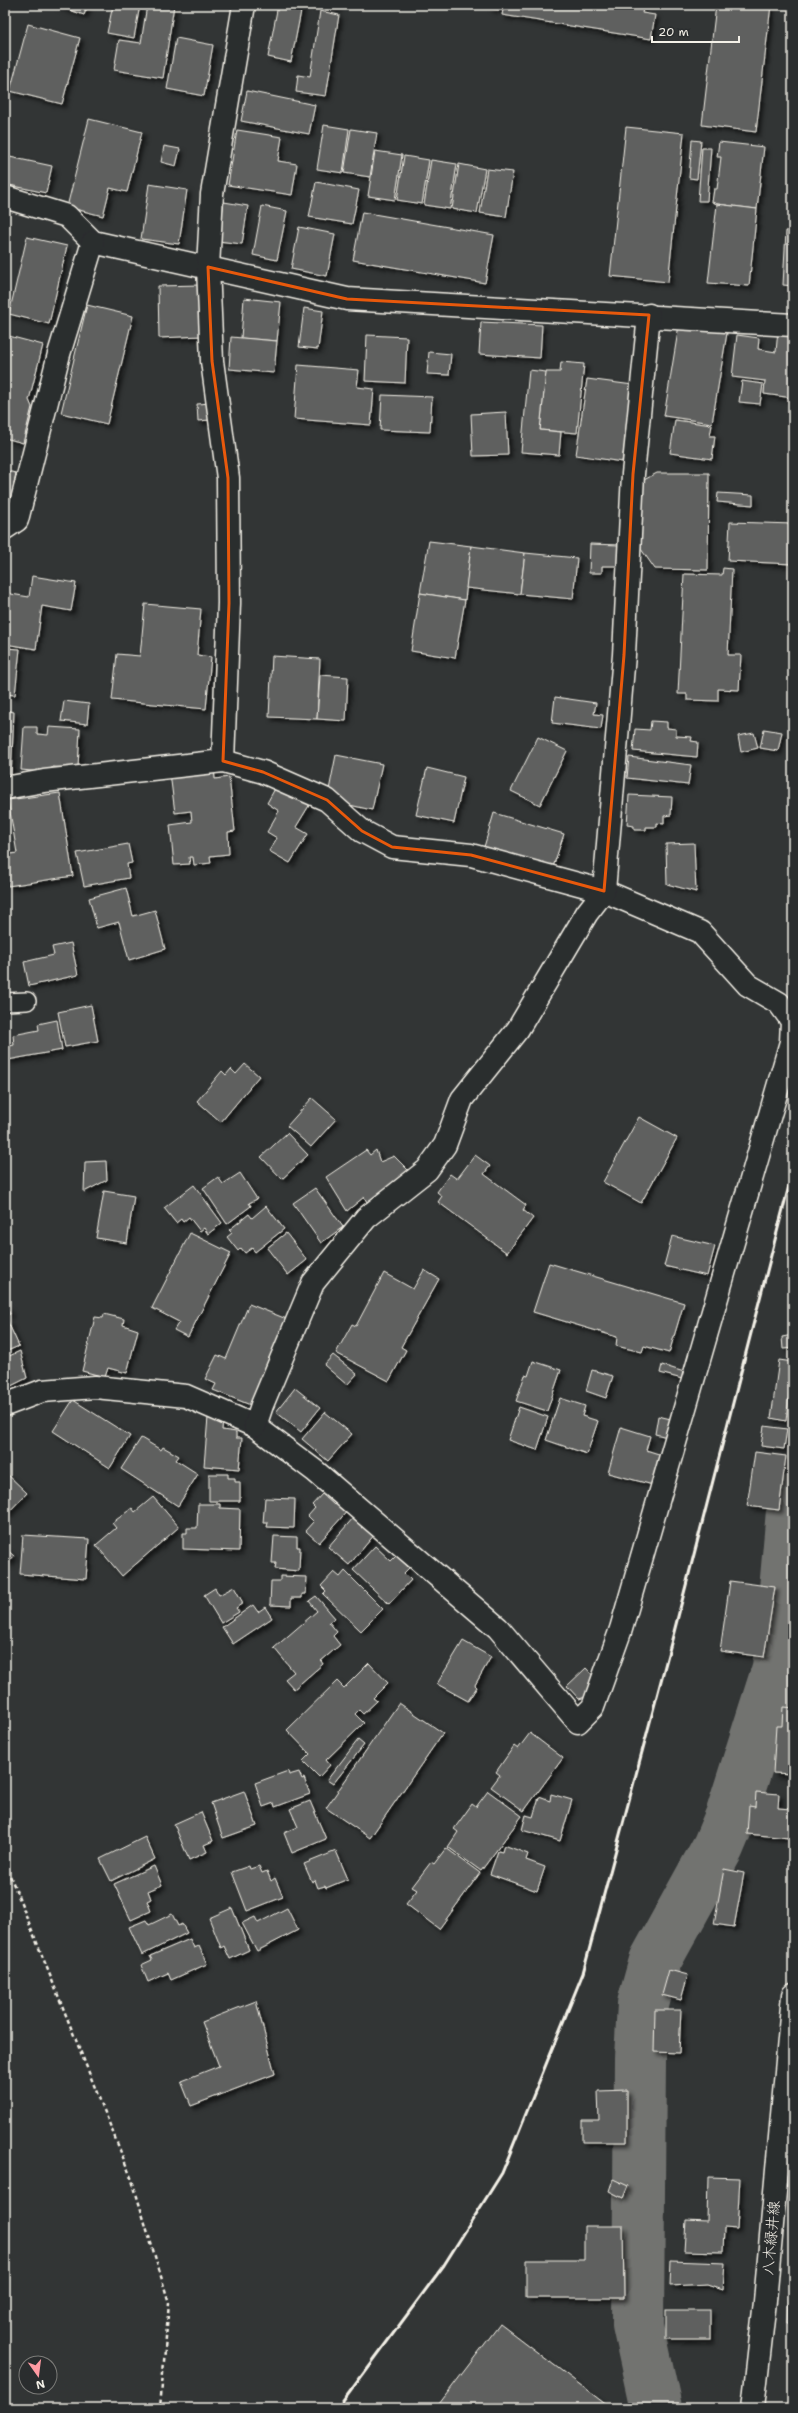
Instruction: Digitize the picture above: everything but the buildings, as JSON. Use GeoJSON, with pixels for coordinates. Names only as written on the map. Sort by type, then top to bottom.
{"type":"FeatureCollection","features":[{"type":"Feature","properties":{"kind":"street"},"geometry":{"type":"LineString","coordinates":[[223,761],[229,603],[228,478],[212,361],[208,267],[212,194],[244,5]]}},
{"type":"Feature","properties":{"kind":"street"},"geometry":{"type":"LineString","coordinates":[[5,197],[67,216],[93,242],[348,298],[649,315],[793,325]]}},
{"type":"Feature","properties":{"kind":"street"},"geometry":{"type":"LineString","coordinates":[[5,528],[17,520],[59,354],[93,242]]}},
{"type":"Feature","properties":{"kind":"street"},"geometry":{"type":"LineString","coordinates":[[255,1426],[262,1405],[313,1283],[366,1218],[427,1170],[445,1145],[462,1099],[518,1029],[587,913],[604,892],[624,655],[633,474],[649,315]]}},
{"type":"Feature","properties":{"kind":"street"},"geometry":{"type":"LineString","coordinates":[[5,788],[44,780],[223,761],[263,772],[327,800],[362,831],[392,847],[471,855],[604,892],[700,932],[748,985],[779,1003],[792,1021],[791,1042],[657,1508],[620,1629],[593,1707],[578,1722],[498,1628],[315,1471],[255,1426],[186,1396],[95,1387],[42,1391],[5,1405]]}},
{"type":"Feature","properties":{"kind":"street","name":"八木緑井線"},"geometry":{"type":"LineString","coordinates":[[752,2408],[765,2301],[793,1995]]}},
{"type":"Feature","properties":{"kind":"lane"},"geometry":{"type":"LineString","coordinates":[[5,1002],[26,1000]]}},
{"type":"Feature","properties":{"kind":"path"},"geometry":{"type":"LineString","coordinates":[[5,1863],[132,2180],[170,2303],[160,2408]]}},
{"type":"Feature","properties":{"kind":"highlighted area"},"geometry":{"type":"Polygon","coordinates":[[[208,267],[347,299],[649,315],[633,474],[624,655],[604,891],[471,855],[392,847],[362,831],[327,800],[263,772],[223,761],[229,603],[228,478],[212,361],[208,267]]]}},
{"type":"Feature","properties":{"kind":"waterway"},"geometry":{"type":"LineString","coordinates":[[656,2408],[638,2325],[640,2058],[643,2004],[655,1961],[718,1847],[731,1816],[778,1668],[793,1500]]}},
{"type":"Feature","properties":{"kind":"railway"},"geometry":{"type":"LineString","coordinates":[[338,2408],[444,2265],[502,2173],[583,1973],[674,1632],[793,1170]]}}]}
